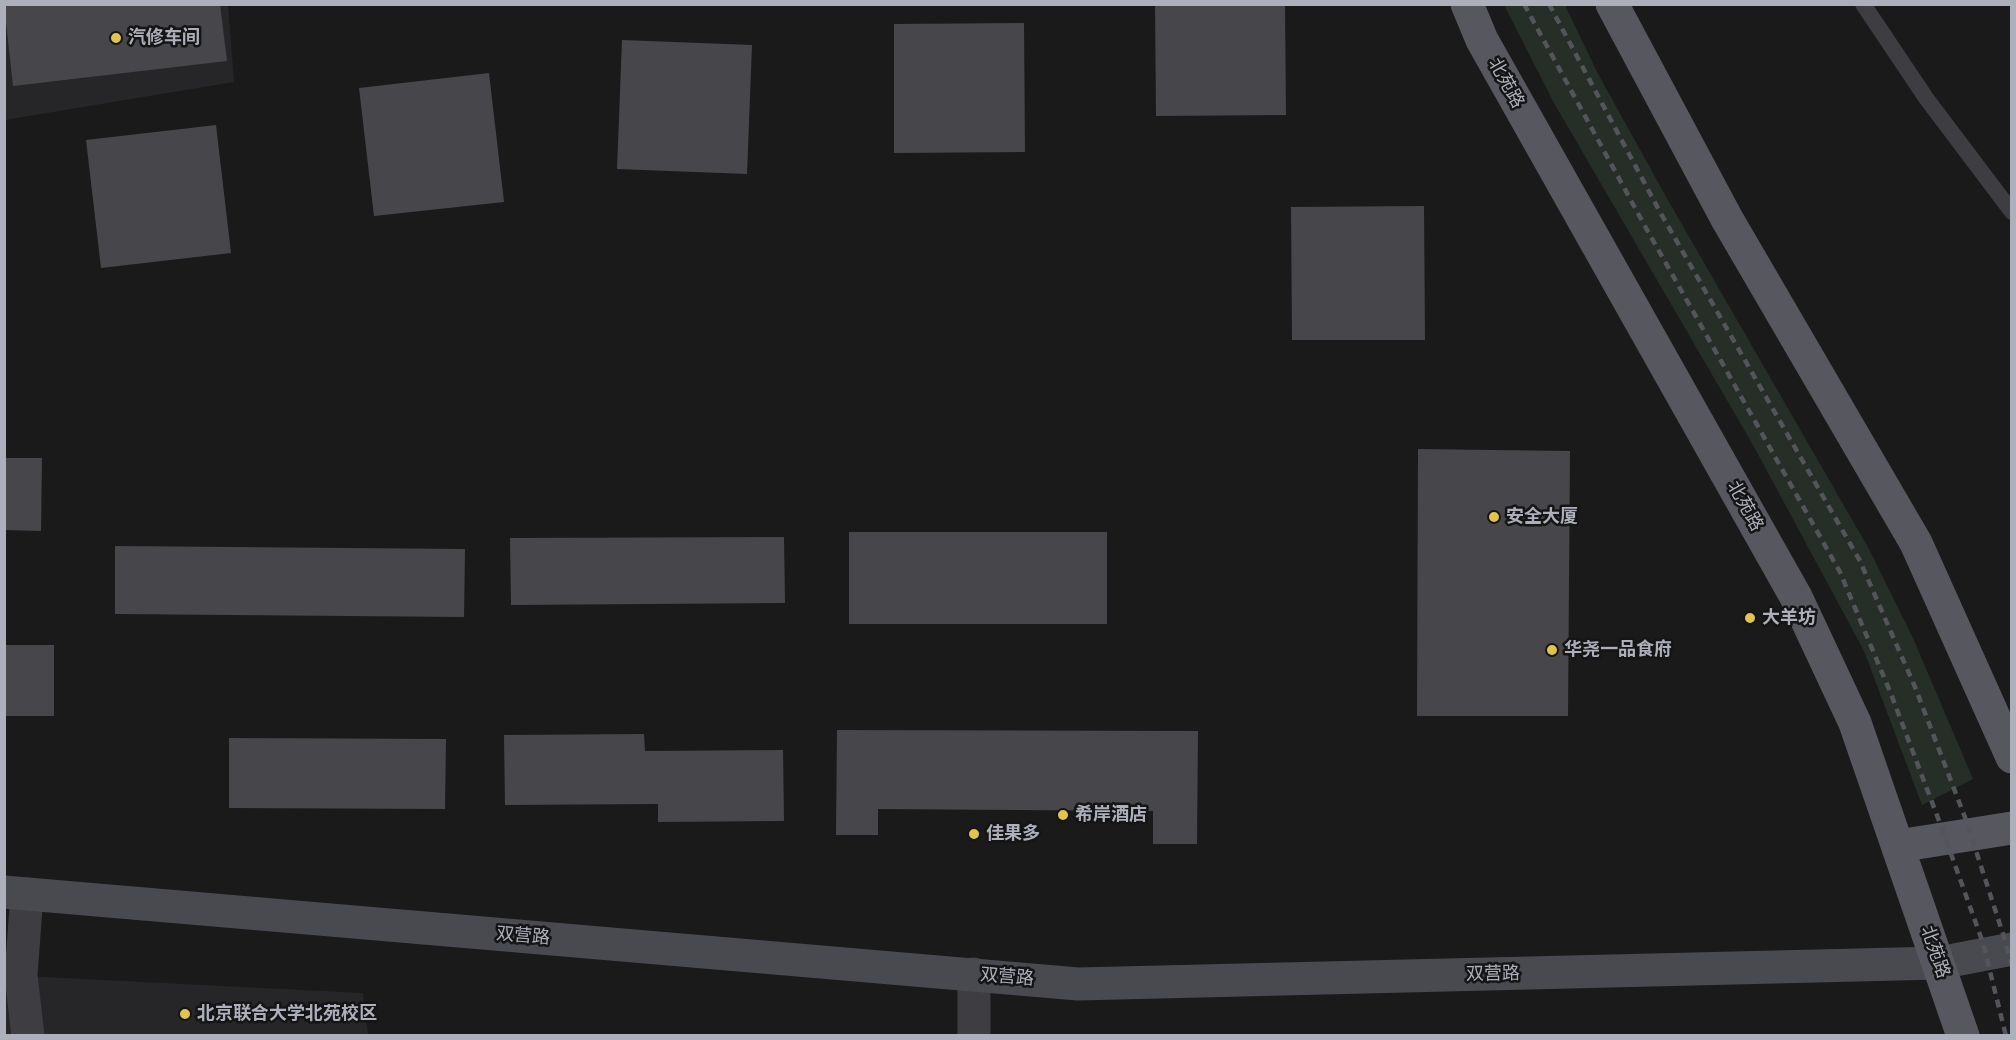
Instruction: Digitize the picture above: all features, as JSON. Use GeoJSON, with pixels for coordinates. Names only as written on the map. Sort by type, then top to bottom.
{"type":"FeatureCollection","features":[{"type":"Feature","properties":{"kind":"main road","name":"北苑路"},"geometry":{"type":"LineString","coordinates":[[1467,4],[1482,40],[1796,597],[1855,723],[1963,1035]]}},
{"type":"Feature","properties":{"kind":"main road"},"geometry":{"type":"LineString","coordinates":[[1612,4],[1727,219],[1916,543],[2012,757]]}},
{"type":"Feature","properties":{"kind":"main road"},"geometry":{"type":"LineString","coordinates":[[1898,846],[2012,828]]}},
{"type":"Feature","properties":{"kind":"street","name":"双营路"},"geometry":{"type":"LineString","coordinates":[[16,893],[1078,984],[1939,963],[2012,949]]}},
{"type":"Feature","properties":{"kind":"street"},"geometry":{"type":"LineString","coordinates":[[16,893],[21,975],[28,1035]]}},
{"type":"Feature","properties":{"kind":"street"},"geometry":{"type":"LineString","coordinates":[[974,974],[974,1035]]}},
{"type":"Feature","properties":{"kind":"lane"},"geometry":{"type":"LineString","coordinates":[[1863,4],[1926,98],[2012,212]]}},
{"type":"Feature","properties":{"kind":"shaded area","name":"汽修车间"},"geometry":{"type":"Polygon","coordinates":[[[5,5],[228,5],[234,82],[5,120],[5,5]]]}},
{"type":"Feature","properties":{"kind":"shaded area"},"geometry":{"type":"Polygon","coordinates":[[[1504,5],[1565,5],[1597,72],[1669,202],[1869,549],[1913,638],[1973,779],[1922,805],[1864,651],[1753,445],[1554,103],[1504,5]]]}},
{"type":"Feature","properties":{"kind":"shaded area","name":"北京联合大学北苑校区"},"geometry":{"type":"Polygon","coordinates":[[[4,975],[363,993],[368,1035],[5,1035],[4,975]]]}},
{"type":"Feature","properties":{"kind":"building","name":"汽修车间"},"geometry":{"type":"Polygon","coordinates":[[[4,4],[220,4],[227,61],[13,86],[4,4]]]}},
{"type":"Feature","properties":{"kind":"building"},"geometry":{"type":"Polygon","coordinates":[[[1155,4],[1285,4],[1286,115],[1156,116],[1155,4]]]}},
{"type":"Feature","properties":{"kind":"building"},"geometry":{"type":"Polygon","coordinates":[[[1024,23],[1025,152],[894,153],[894,24],[1024,23]]]}},
{"type":"Feature","properties":{"kind":"building"},"geometry":{"type":"Polygon","coordinates":[[[622,40],[752,45],[747,174],[617,169],[622,40]]]}},
{"type":"Feature","properties":{"kind":"building"},"geometry":{"type":"Polygon","coordinates":[[[489,73],[504,202],[374,216],[359,88],[489,73]]]}},
{"type":"Feature","properties":{"kind":"building"},"geometry":{"type":"Polygon","coordinates":[[[216,125],[231,253],[101,268],[86,140],[216,125]]]}},
{"type":"Feature","properties":{"kind":"building"},"geometry":{"type":"Polygon","coordinates":[[[1424,206],[1425,340],[1292,340],[1291,207],[1424,206]]]}},
{"type":"Feature","properties":{"kind":"building","name":"安全大厦"},"geometry":{"type":"Polygon","coordinates":[[[1418,449],[1570,451],[1568,716],[1417,716],[1418,449]]]}},
{"type":"Feature","properties":{"kind":"building"},"geometry":{"type":"Polygon","coordinates":[[[4,458],[42,458],[41,531],[4,530],[4,458]]]}},
{"type":"Feature","properties":{"kind":"building"},"geometry":{"type":"Polygon","coordinates":[[[849,532],[1107,532],[1107,624],[849,624],[849,532]]]}},
{"type":"Feature","properties":{"kind":"building"},"geometry":{"type":"Polygon","coordinates":[[[784,537],[785,603],[511,605],[510,538],[784,537]]]}},
{"type":"Feature","properties":{"kind":"building"},"geometry":{"type":"Polygon","coordinates":[[[115,546],[465,549],[464,617],[115,614],[115,546]]]}},
{"type":"Feature","properties":{"kind":"building"},"geometry":{"type":"Polygon","coordinates":[[[4,645],[54,645],[54,716],[4,716],[4,645]]]}},
{"type":"Feature","properties":{"kind":"building"},"geometry":{"type":"Polygon","coordinates":[[[837,730],[1198,731],[1197,844],[1153,844],[1153,811],[878,809],[878,835],[836,835],[837,730]]]}},
{"type":"Feature","properties":{"kind":"building"},"geometry":{"type":"Polygon","coordinates":[[[644,734],[645,751],[783,750],[784,821],[658,822],[658,804],[505,805],[504,735],[644,734]]]}},
{"type":"Feature","properties":{"kind":"building"},"geometry":{"type":"Polygon","coordinates":[[[229,738],[446,739],[445,809],[229,808],[229,738]]]}},
{"type":"Feature","properties":{"kind":"railway"},"geometry":{"type":"LineString","coordinates":[[1524,4],[1646,228],[1840,572],[1891,694],[1983,943],[2006,1036]]}},
{"type":"Feature","properties":{"kind":"railway"},"geometry":{"type":"LineString","coordinates":[[1549,4],[1660,212],[1860,561],[1915,687],[1966,820],[2012,966]]}},
{"type":"Feature","properties":{"kind":"place","name":"汽修车间"},"geometry":{"type":"Point","coordinates":[116,38]}},
{"type":"Feature","properties":{"kind":"place","name":"安全大厦"},"geometry":{"type":"Point","coordinates":[1494,517]}},
{"type":"Feature","properties":{"kind":"place","name":"大羊坊"},"geometry":{"type":"Point","coordinates":[1750,618]}},
{"type":"Feature","properties":{"kind":"place","name":"华尧一品食府"},"geometry":{"type":"Point","coordinates":[1552,650]}},
{"type":"Feature","properties":{"kind":"place","name":"希岸酒店"},"geometry":{"type":"Point","coordinates":[1063,815]}},
{"type":"Feature","properties":{"kind":"place","name":"佳果多"},"geometry":{"type":"Point","coordinates":[974,834]}},
{"type":"Feature","properties":{"kind":"place","name":"北京联合大学北苑校区"},"geometry":{"type":"Point","coordinates":[185,1014]}}]}
